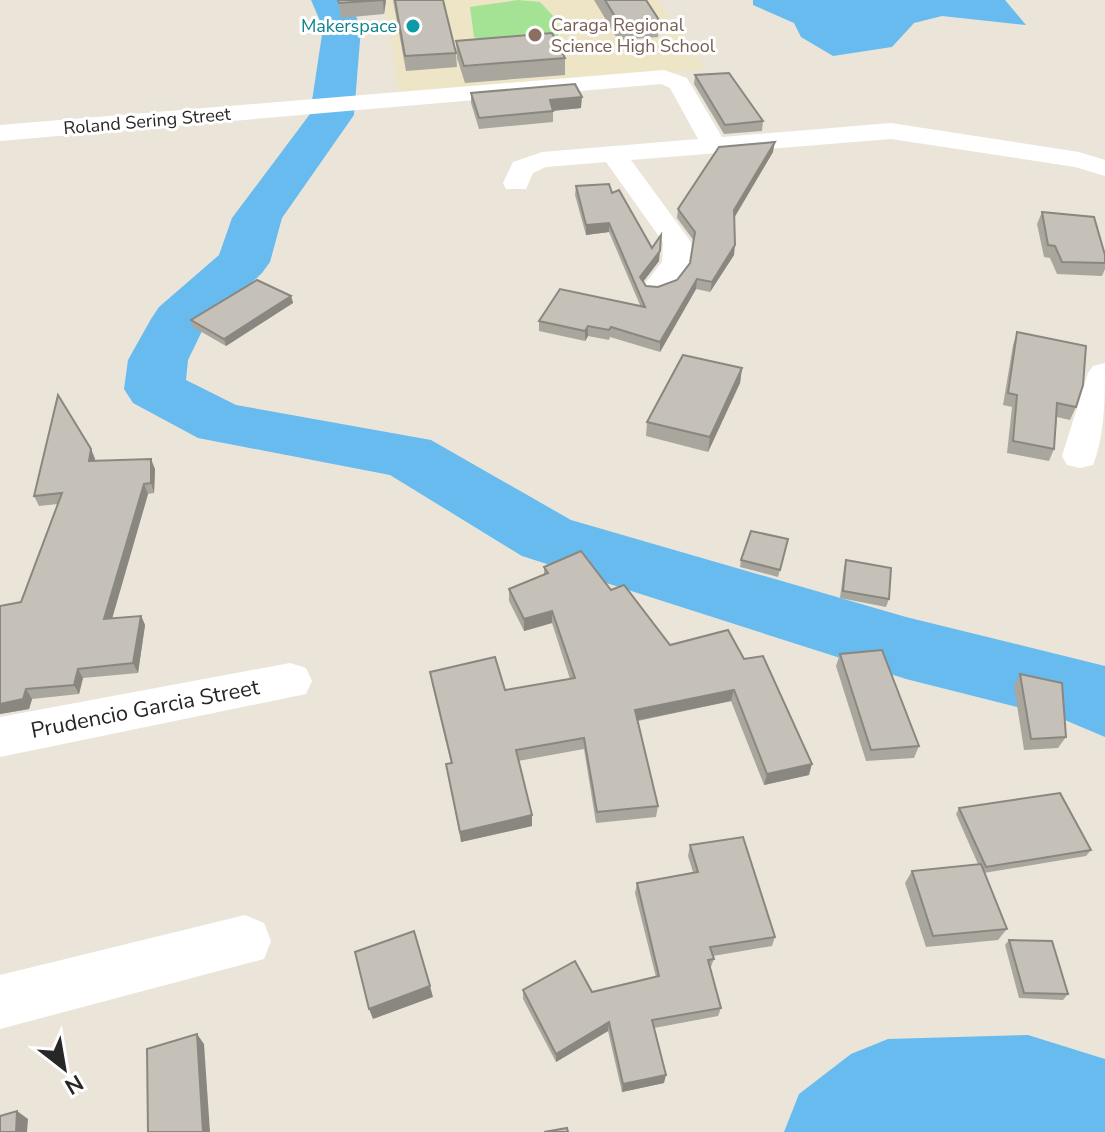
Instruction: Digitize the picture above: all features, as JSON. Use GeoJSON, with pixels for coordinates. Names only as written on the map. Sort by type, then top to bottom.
{"type":"FeatureCollection","features":[{"type":"Feature","properties":{"kind":"street","name":"Roland Sering Street"},"geometry":{"type":"LineString","coordinates":[[0,133],[664,77],[679,83],[714,146]]}},
{"type":"Feature","properties":{"kind":"street"},"geometry":{"type":"LineString","coordinates":[[516,183],[522,168],[529,163],[909,131],[1079,160],[1105,168]]}},
{"type":"Feature","properties":{"kind":"street"},"geometry":{"type":"LineString","coordinates":[[613,154],[677,242],[681,257],[657,287]]}},
{"type":"Feature","properties":{"kind":"street"},"geometry":{"type":"LineString","coordinates":[[1080,456],[1105,373]]}},
{"type":"Feature","properties":{"kind":"street","name":"Prudencio Garcia Street"},"geometry":{"type":"LineString","coordinates":[[0,737],[290,681]]}},
{"type":"Feature","properties":{"kind":"street"},"geometry":{"type":"LineString","coordinates":[[0,1002],[245,941]]}},
{"type":"Feature","properties":{"kind":"shaded area","name":"Caraga Regional Science High School"},"geometry":{"type":"Polygon","coordinates":[[[384,0],[657,0],[706,69],[400,97],[384,0]]]}},
{"type":"Feature","properties":{"kind":"green space"},"geometry":{"type":"Polygon","coordinates":[[[518,0],[540,2],[557,20],[558,36],[516,44],[493,43],[474,37],[470,7],[518,0]]]}},
{"type":"Feature","properties":{"kind":"water"},"geometry":{"type":"Polygon","coordinates":[[[753,0],[1005,0],[1026,25],[942,16],[914,23],[892,47],[833,56],[801,37],[794,23],[753,5],[753,0]]]}},
{"type":"Feature","properties":{"kind":"building"},"geometry":{"type":"Polygon","coordinates":[[[338,0],[383,0],[339,3],[338,0]]]}},
{"type":"Feature","properties":{"kind":"building"},"geometry":{"type":"Polygon","coordinates":[[[395,0],[443,0],[456,53],[405,56],[395,0]]]}},
{"type":"Feature","properties":{"kind":"building"},"geometry":{"type":"Polygon","coordinates":[[[605,0],[646,0],[659,20],[619,23],[605,0]]]}},
{"type":"Feature","properties":{"kind":"building"},"geometry":{"type":"Polygon","coordinates":[[[552,33],[565,58],[464,66],[456,41],[552,33]]]}},
{"type":"Feature","properties":{"kind":"building"},"geometry":{"type":"Polygon","coordinates":[[[729,73],[763,121],[725,125],[695,75],[729,73]]]}},
{"type":"Feature","properties":{"kind":"building"},"geometry":{"type":"Polygon","coordinates":[[[575,84],[582,97],[550,100],[553,111],[479,118],[471,93],[575,84]]]}},
{"type":"Feature","properties":{"kind":"building"},"geometry":{"type":"Polygon","coordinates":[[[775,142],[734,210],[735,245],[712,282],[697,279],[660,342],[611,327],[609,330],[588,326],[585,331],[539,321],[560,289],[645,307],[609,223],[586,225],[576,186],[609,184],[612,193],[619,190],[652,248],[661,235],[660,251],[640,277],[646,286],[658,287],[677,280],[690,263],[695,232],[678,209],[719,147],[775,142]]]}},
{"type":"Feature","properties":{"kind":"building"},"geometry":{"type":"Polygon","coordinates":[[[1042,212],[1094,217],[1105,263],[1062,262],[1055,246],[1048,245],[1042,212]]]}},
{"type":"Feature","properties":{"kind":"building"},"geometry":{"type":"Polygon","coordinates":[[[257,280],[291,296],[224,339],[191,320],[257,280]]]}},
{"type":"Feature","properties":{"kind":"building"},"geometry":{"type":"Polygon","coordinates":[[[1017,332],[1086,346],[1083,385],[1076,407],[1057,403],[1054,449],[1013,441],[1017,395],[1008,393],[1017,332]]]}},
{"type":"Feature","properties":{"kind":"building"},"geometry":{"type":"Polygon","coordinates":[[[683,355],[742,368],[710,437],[647,422],[683,355]]]}},
{"type":"Feature","properties":{"kind":"building"},"geometry":{"type":"Polygon","coordinates":[[[58,395],[91,449],[89,461],[151,459],[151,483],[144,484],[104,619],[141,616],[133,663],[78,669],[74,685],[26,689],[23,699],[0,704],[0,606],[21,602],[62,493],[34,496],[58,395]]]}},
{"type":"Feature","properties":{"kind":"building"},"geometry":{"type":"Polygon","coordinates":[[[751,531],[788,539],[780,570],[741,560],[751,531]]]}},
{"type":"Feature","properties":{"kind":"building"},"geometry":{"type":"Polygon","coordinates":[[[581,551],[611,590],[624,585],[670,645],[728,630],[744,659],[763,656],[812,764],[767,774],[734,690],[635,710],[658,806],[597,812],[584,738],[516,750],[532,815],[460,832],[446,764],[452,763],[430,672],[495,657],[505,690],[575,678],[552,611],[524,619],[509,589],[548,573],[544,567],[581,551]]]}},
{"type":"Feature","properties":{"kind":"building"},"geometry":{"type":"Polygon","coordinates":[[[846,560],[891,568],[889,599],[843,591],[846,560]]]}},
{"type":"Feature","properties":{"kind":"building"},"geometry":{"type":"Polygon","coordinates":[[[882,650],[919,746],[871,750],[840,654],[882,650]]]}},
{"type":"Feature","properties":{"kind":"building"},"geometry":{"type":"Polygon","coordinates":[[[1020,674],[1062,683],[1066,737],[1031,739],[1020,674]]]}},
{"type":"Feature","properties":{"kind":"building"},"geometry":{"type":"Polygon","coordinates":[[[1060,793],[1091,850],[986,867],[959,808],[1060,793]]]}},
{"type":"Feature","properties":{"kind":"building"},"geometry":{"type":"Polygon","coordinates":[[[743,837],[775,937],[710,947],[714,959],[708,960],[721,1008],[652,1020],[666,1075],[623,1084],[609,1022],[556,1054],[523,990],[575,961],[592,992],[659,976],[637,883],[698,872],[690,845],[743,837]]]}},
{"type":"Feature","properties":{"kind":"building"},"geometry":{"type":"Polygon","coordinates":[[[981,864],[1007,929],[933,936],[912,871],[981,864]]]}},
{"type":"Feature","properties":{"kind":"building"},"geometry":{"type":"Polygon","coordinates":[[[414,931],[430,986],[369,1009],[355,952],[414,931]]]}},
{"type":"Feature","properties":{"kind":"building"},"geometry":{"type":"Polygon","coordinates":[[[1009,940],[1052,941],[1068,994],[1024,993],[1009,940]]]}},
{"type":"Feature","properties":{"kind":"building"},"geometry":{"type":"Polygon","coordinates":[[[197,1034],[203,1132],[148,1132],[147,1049],[197,1034]]]}},
{"type":"Feature","properties":{"kind":"building"},"geometry":{"type":"Polygon","coordinates":[[[17,1111],[16,1132],[0,1132],[0,1116],[17,1111]]]}},
{"type":"Feature","properties":{"kind":"building"},"geometry":{"type":"Polygon","coordinates":[[[567,1128],[568,1132],[544,1132],[567,1128]]]}},
{"type":"Feature","properties":{"kind":"waterway"},"geometry":{"type":"LineString","coordinates":[[330,0],[342,28],[332,115],[257,218],[243,262],[179,319],[158,360],[155,389],[220,423],[408,456],[547,538],[906,648],[1081,691],[1105,704]]}},
{"type":"Feature","properties":{"kind":"waterway"},"geometry":{"type":"LineString","coordinates":[[837,1132],[888,1091],[1028,1087],[1105,1112]]}},
{"type":"Feature","properties":{"kind":"place","name":"Makerspace"},"geometry":{"type":"Point","coordinates":[413,26]}},
{"type":"Feature","properties":{"kind":"place","name":"Caraga Regional Science High School"},"geometry":{"type":"Point","coordinates":[535,35]}}]}
